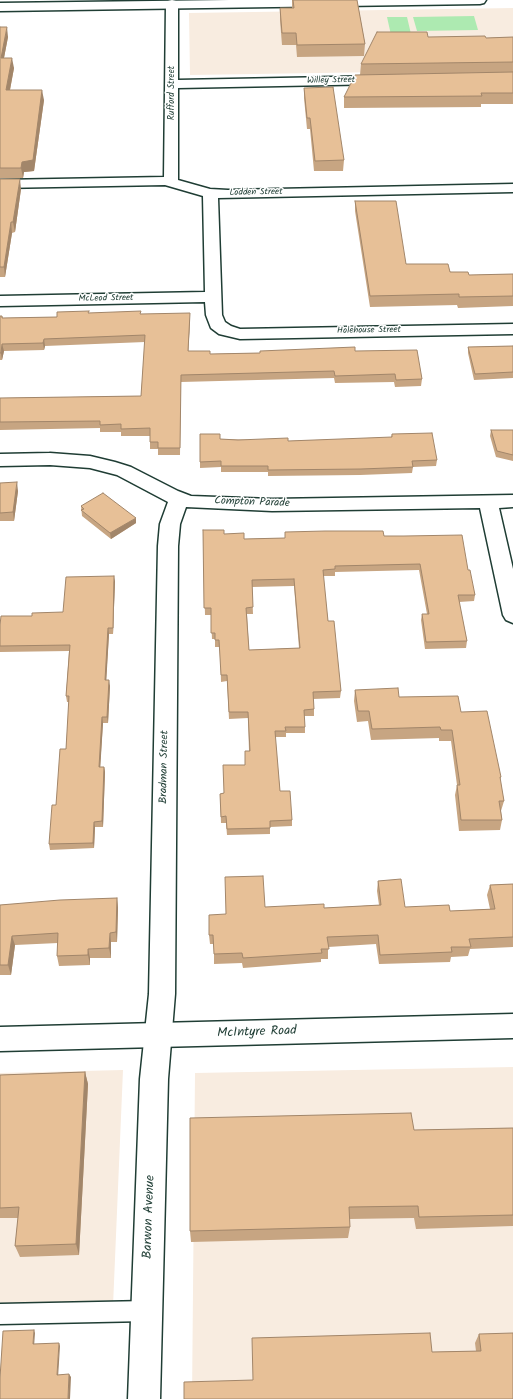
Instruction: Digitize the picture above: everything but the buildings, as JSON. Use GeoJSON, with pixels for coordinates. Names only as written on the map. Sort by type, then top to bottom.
{"type":"FeatureCollection","features":[{"type":"Feature","properties":{"kind":"street"},"geometry":{"type":"LineString","coordinates":[[0,7],[480,0]]}},
{"type":"Feature","properties":{"kind":"street","name":"Rufford Street"},"geometry":{"type":"LineString","coordinates":[[171,182],[172,4]]}},
{"type":"Feature","properties":{"kind":"street","name":"Willey Street"},"geometry":{"type":"LineString","coordinates":[[172,84],[394,80]]}},
{"type":"Feature","properties":{"kind":"street","name":"Lodden Street"},"geometry":{"type":"LineString","coordinates":[[0,184],[171,182],[210,193],[228,194],[513,188]]}},
{"type":"Feature","properties":{"kind":"street"},"geometry":{"type":"LineString","coordinates":[[210,193],[213,297]]}},
{"type":"Feature","properties":{"kind":"street","name":"McLeod Street"},"geometry":{"type":"LineString","coordinates":[[0,301],[213,297]]}},
{"type":"Feature","properties":{"kind":"street","name":"Holehouse Street"},"geometry":{"type":"LineString","coordinates":[[213,297],[215,320],[220,328],[240,334],[513,329]]}},
{"type":"Feature","properties":{"kind":"street","name":"Compton Parade"},"geometry":{"type":"LineString","coordinates":[[0,460],[50,459],[90,462],[124,471],[179,499],[190,502],[272,505],[513,501]]}},
{"type":"Feature","properties":{"kind":"street","name":"Bradman Street"},"geometry":{"type":"LineString","coordinates":[[157,1036],[162,994],[168,546],[170,524],[179,499]]}},
{"type":"Feature","properties":{"kind":"street"},"geometry":{"type":"LineString","coordinates":[[488,502],[513,615]]}},
{"type":"Feature","properties":{"kind":"street","name":"McIntyre Road"},"geometry":{"type":"LineString","coordinates":[[0,1039],[513,1026]]}},
{"type":"Feature","properties":{"kind":"street","name":"Barwon Avenue"},"geometry":{"type":"LineString","coordinates":[[144,1399],[154,1079],[157,1036]]}},
{"type":"Feature","properties":{"kind":"lane"},"geometry":{"type":"LineString","coordinates":[[0,1314],[147,1311]]}},
{"type":"Feature","properties":{"kind":"shaded area"},"geometry":{"type":"Polygon","coordinates":[[[513,8],[513,70],[190,75],[189,13],[513,8]]]}},
{"type":"Feature","properties":{"kind":"shaded area"},"geometry":{"type":"Polygon","coordinates":[[[513,1067],[513,1399],[192,1399],[195,1073],[513,1067]]]}},
{"type":"Feature","properties":{"kind":"shaded area"},"geometry":{"type":"Polygon","coordinates":[[[123,1070],[113,1306],[0,1308],[0,1073],[123,1070]]]}},
{"type":"Feature","properties":{"kind":"green space"},"geometry":{"type":"Polygon","coordinates":[[[474,16],[478,30],[417,31],[413,17],[474,16]]]}},
{"type":"Feature","properties":{"kind":"green space"},"geometry":{"type":"Polygon","coordinates":[[[387,17],[407,17],[411,34],[391,35],[387,17]]]}}]}
